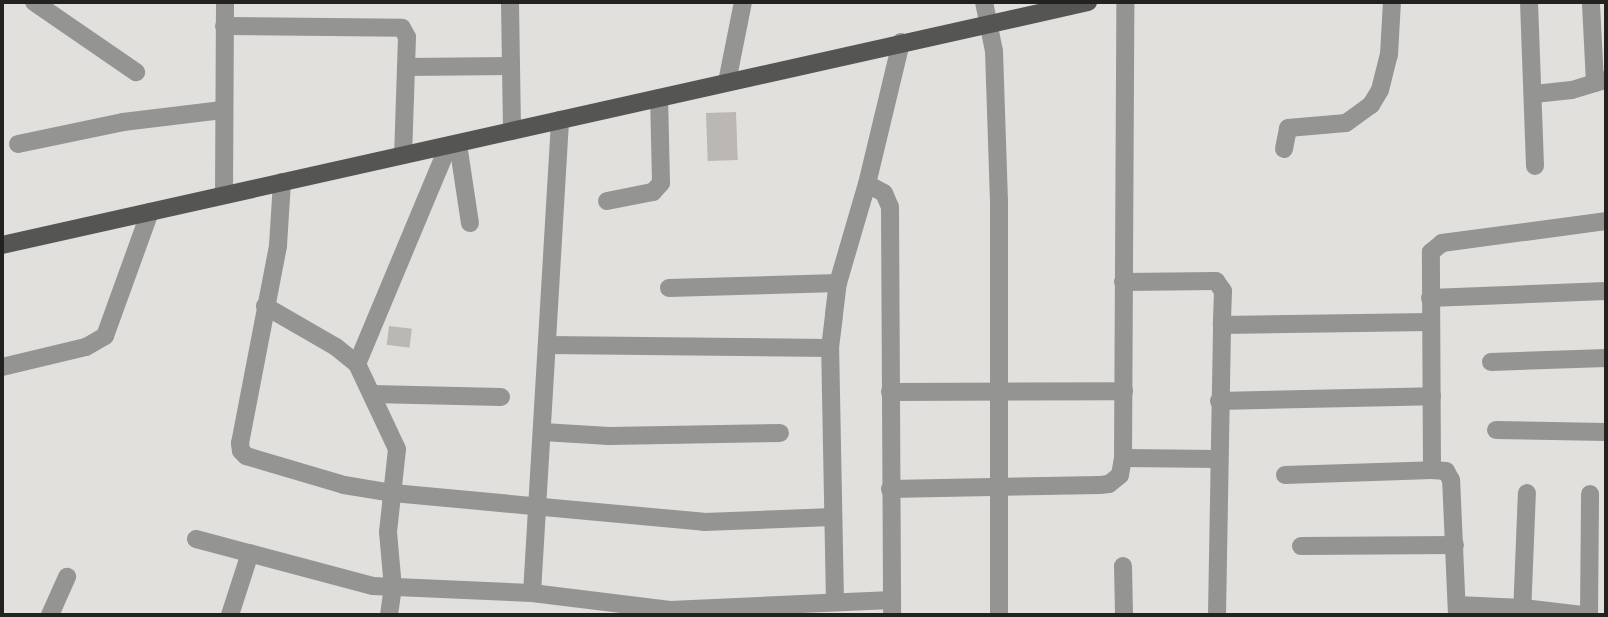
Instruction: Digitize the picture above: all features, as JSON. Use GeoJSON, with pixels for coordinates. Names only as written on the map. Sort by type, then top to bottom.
{"type":"FeatureCollection","features":[{"type":"Feature","properties":{"kind":"main road"},"geometry":{"type":"LineString","coordinates":[[2,245],[1088,2]]}},
{"type":"Feature","properties":{"kind":"street"},"geometry":{"type":"LineString","coordinates":[[34,2],[136,72]]}},
{"type":"Feature","properties":{"kind":"street"},"geometry":{"type":"LineString","coordinates":[[224,195],[222,110],[225,2]]}},
{"type":"Feature","properties":{"kind":"street"},"geometry":{"type":"LineString","coordinates":[[510,2],[512,131]]}},
{"type":"Feature","properties":{"kind":"street"},"geometry":{"type":"LineString","coordinates":[[727,82],[743,2]]}},
{"type":"Feature","properties":{"kind":"street"},"geometry":{"type":"LineString","coordinates":[[984,2],[994,51],[999,200],[999,615]]}},
{"type":"Feature","properties":{"kind":"street"},"geometry":{"type":"LineString","coordinates":[[890,489],[1109,484],[1120,475],[1123,458],[1124,391],[1125,2]]}},
{"type":"Feature","properties":{"kind":"street"},"geometry":{"type":"LineString","coordinates":[[1284,149],[1288,128],[1346,123],[1371,105],[1380,90],[1389,55],[1392,2]]}},
{"type":"Feature","properties":{"kind":"street"},"geometry":{"type":"LineString","coordinates":[[1529,2],[1535,166]]}},
{"type":"Feature","properties":{"kind":"street"},"geometry":{"type":"LineString","coordinates":[[1534,93],[1572,90],[1601,81],[1591,4]]}},
{"type":"Feature","properties":{"kind":"street"},"geometry":{"type":"LineString","coordinates":[[224,26],[396,27],[406,32],[403,155]]}},
{"type":"Feature","properties":{"kind":"street"},"geometry":{"type":"LineString","coordinates":[[835,602],[830,348],[838,284],[867,184],[901,42]]}},
{"type":"Feature","properties":{"kind":"street"},"geometry":{"type":"LineString","coordinates":[[406,68],[511,66]]}},
{"type":"Feature","properties":{"kind":"street"},"geometry":{"type":"LineString","coordinates":[[607,201],[653,192],[662,183],[659,97]]}},
{"type":"Feature","properties":{"kind":"street"},"geometry":{"type":"LineString","coordinates":[[18,144],[123,122],[222,110]]}},
{"type":"Feature","properties":{"kind":"street"},"geometry":{"type":"LineString","coordinates":[[532,593],[560,120]]}},
{"type":"Feature","properties":{"kind":"street"},"geometry":{"type":"LineString","coordinates":[[453,145],[470,223]]}},
{"type":"Feature","properties":{"kind":"street"},"geometry":{"type":"LineString","coordinates":[[357,364],[453,145]]}},
{"type":"Feature","properties":{"kind":"street"},"geometry":{"type":"LineString","coordinates":[[282,182],[282,223],[241,451],[254,460],[319,478],[393,493],[704,522],[832,517]]}},
{"type":"Feature","properties":{"kind":"street"},"geometry":{"type":"LineString","coordinates":[[196,539],[352,582],[393,588],[532,593],[644,612],[835,602],[892,608],[890,207],[884,193],[867,184]]}},
{"type":"Feature","properties":{"kind":"street"},"geometry":{"type":"LineString","coordinates":[[2,367],[86,348],[105,336],[150,212]]}},
{"type":"Feature","properties":{"kind":"street"},"geometry":{"type":"LineString","coordinates":[[1432,470],[1429,262],[1435,246],[1606,221]]}},
{"type":"Feature","properties":{"kind":"street"},"geometry":{"type":"LineString","coordinates":[[1123,282],[1216,281],[1223,291],[1217,615]]}},
{"type":"Feature","properties":{"kind":"street"},"geometry":{"type":"LineString","coordinates":[[669,288],[838,284]]}},
{"type":"Feature","properties":{"kind":"street"},"geometry":{"type":"LineString","coordinates":[[1430,299],[1606,291]]}},
{"type":"Feature","properties":{"kind":"street"},"geometry":{"type":"LineString","coordinates":[[265,306],[336,346],[357,364],[397,449],[388,532],[393,588],[389,615]]}},
{"type":"Feature","properties":{"kind":"street"},"geometry":{"type":"LineString","coordinates":[[1222,325],[1431,322]]}},
{"type":"Feature","properties":{"kind":"street"},"geometry":{"type":"LineString","coordinates":[[548,345],[830,348]]}},
{"type":"Feature","properties":{"kind":"street"},"geometry":{"type":"LineString","coordinates":[[1491,362],[1606,358]]}},
{"type":"Feature","properties":{"kind":"street"},"geometry":{"type":"LineString","coordinates":[[890,392],[1124,391]]}},
{"type":"Feature","properties":{"kind":"street"},"geometry":{"type":"LineString","coordinates":[[372,394],[501,397]]}},
{"type":"Feature","properties":{"kind":"street"},"geometry":{"type":"LineString","coordinates":[[1219,401],[1432,396]]}},
{"type":"Feature","properties":{"kind":"street"},"geometry":{"type":"LineString","coordinates":[[1496,430],[1606,432]]}},
{"type":"Feature","properties":{"kind":"street"},"geometry":{"type":"LineString","coordinates":[[543,432],[621,436],[780,433]]}},
{"type":"Feature","properties":{"kind":"street"},"geometry":{"type":"LineString","coordinates":[[1123,458],[1219,458]]}},
{"type":"Feature","properties":{"kind":"street"},"geometry":{"type":"LineString","coordinates":[[1285,475],[1446,471],[1450,475],[1457,610],[1583,615]]}},
{"type":"Feature","properties":{"kind":"street"},"geometry":{"type":"LineString","coordinates":[[1522,612],[1527,493]]}},
{"type":"Feature","properties":{"kind":"street"},"geometry":{"type":"LineString","coordinates":[[1589,615],[1590,494]]}},
{"type":"Feature","properties":{"kind":"street"},"geometry":{"type":"LineString","coordinates":[[1300,546],[1455,545]]}},
{"type":"Feature","properties":{"kind":"street"},"geometry":{"type":"LineString","coordinates":[[230,615],[250,553]]}},
{"type":"Feature","properties":{"kind":"street"},"geometry":{"type":"LineString","coordinates":[[1123,566],[1124,615]]}},
{"type":"Feature","properties":{"kind":"street"},"geometry":{"type":"LineString","coordinates":[[50,615],[67,577]]}},
{"type":"Feature","properties":{"kind":"building"},"geometry":{"type":"Polygon","coordinates":[[[736,112],[738,160],[708,161],[706,113],[736,112]]]}},
{"type":"Feature","properties":{"kind":"building"},"geometry":{"type":"Polygon","coordinates":[[[389,326],[412,329],[410,348],[387,345],[389,326]]]}}]}
